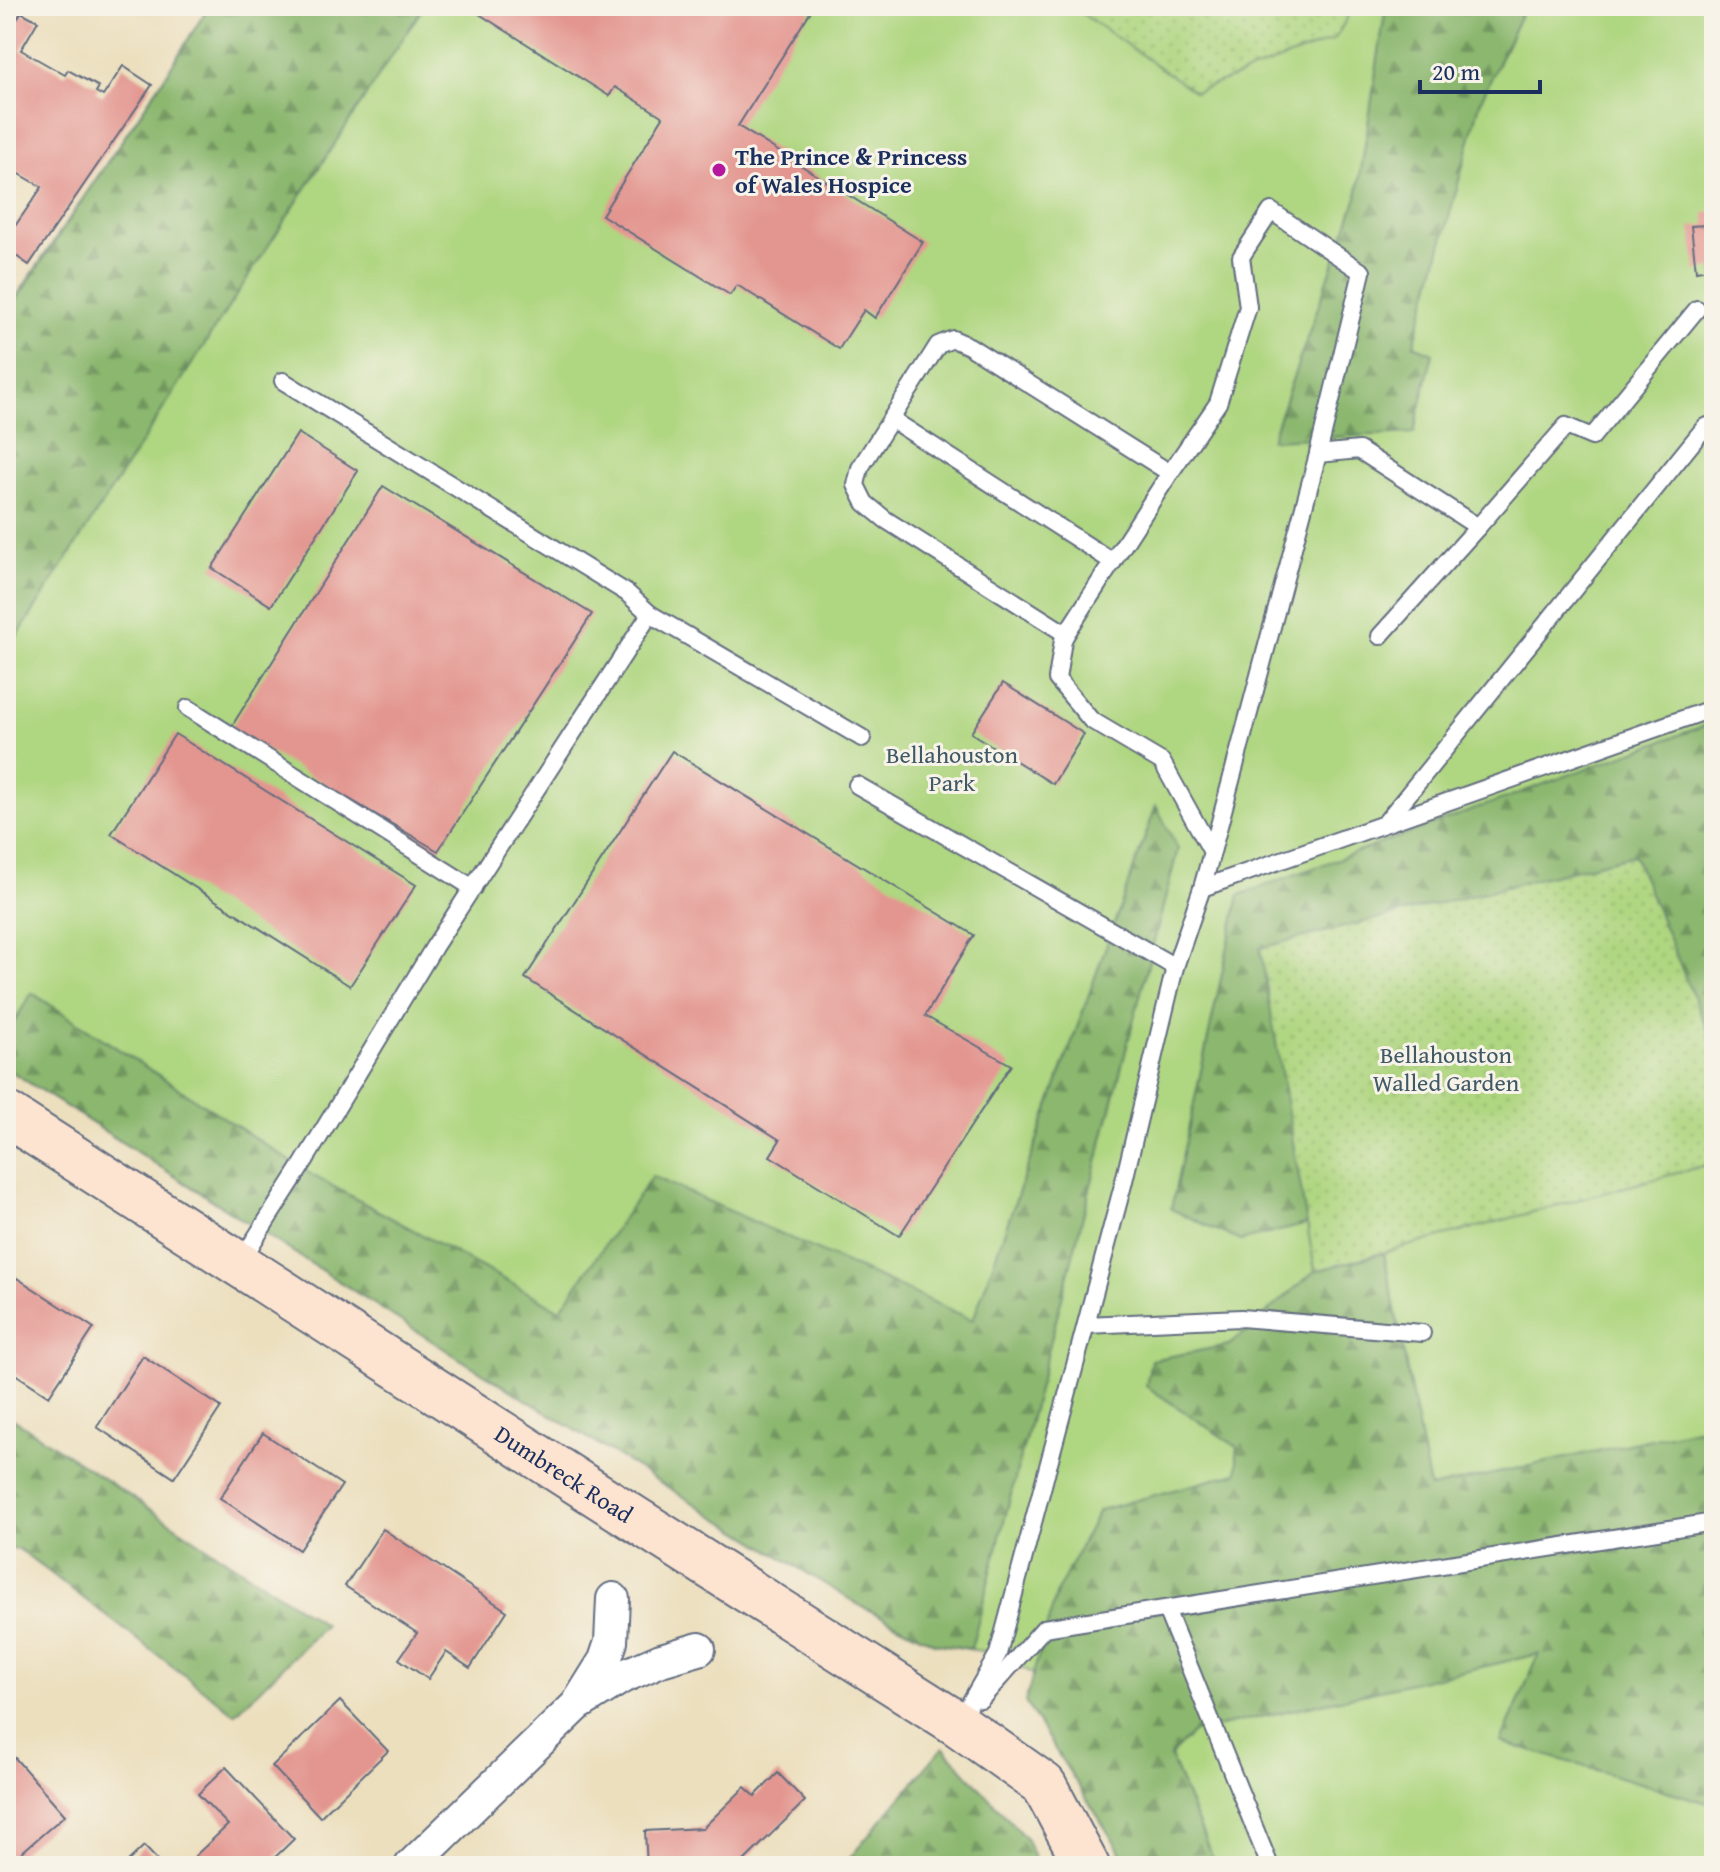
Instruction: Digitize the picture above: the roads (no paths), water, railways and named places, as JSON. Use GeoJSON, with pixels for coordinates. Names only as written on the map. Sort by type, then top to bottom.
{"type":"FeatureCollection","features":[{"type":"Feature","properties":{"kind":"main road","name":"Dumbreck Road"},"geometry":{"type":"LineString","coordinates":[[6,1114],[958,1724],[1044,1785],[1087,1866]]}},
{"type":"Feature","properties":{"kind":"street"},"geometry":{"type":"LineString","coordinates":[[577,1705],[605,1660],[611,1642],[613,1599]]}},
{"type":"Feature","properties":{"kind":"street"},"geometry":{"type":"LineString","coordinates":[[411,1866],[577,1705],[622,1677],[661,1660],[699,1649]]}},
{"type":"Feature","properties":{"kind":"lane"},"geometry":{"type":"LineString","coordinates":[[958,1724],[998,1654],[1123,1185],[1175,967],[1212,852],[1318,454],[1362,272],[1271,211],[1241,257],[1248,307],[1218,403],[1066,634],[1057,679],[1091,720],[1162,762],[1212,852]]}},
{"type":"Feature","properties":{"kind":"lane"},"geometry":{"type":"LineString","coordinates":[[1380,636],[1566,426],[1592,437],[1697,309]]}},
{"type":"Feature","properties":{"kind":"lane"},"geometry":{"type":"LineString","coordinates":[[1066,634],[886,520],[865,503],[856,485],[860,468],[938,345],[953,339],[969,346],[1170,473]]}},
{"type":"Feature","properties":{"kind":"lane"},"geometry":{"type":"LineString","coordinates":[[283,381],[627,593],[650,614],[862,738]]}},
{"type":"Feature","properties":{"kind":"lane"},"geometry":{"type":"LineString","coordinates":[[891,419],[1113,562]]}},
{"type":"Feature","properties":{"kind":"lane"},"geometry":{"type":"LineString","coordinates":[[1385,824],[1705,427],[1714,424]]}},
{"type":"Feature","properties":{"kind":"lane"},"geometry":{"type":"LineString","coordinates":[[1318,454],[1359,450],[1478,527]]}},
{"type":"Feature","properties":{"kind":"lane"},"geometry":{"type":"LineString","coordinates":[[238,1265],[434,947],[650,614]]}},
{"type":"Feature","properties":{"kind":"lane"},"geometry":{"type":"LineString","coordinates":[[188,708],[473,888]]}},
{"type":"Feature","properties":{"kind":"lane"},"geometry":{"type":"LineString","coordinates":[[1202,888],[1714,708]]}},
{"type":"Feature","properties":{"kind":"lane"},"geometry":{"type":"LineString","coordinates":[[857,785],[1175,967]]}},
{"type":"Feature","properties":{"kind":"lane"},"geometry":{"type":"LineString","coordinates":[[1086,1325],[1241,1318],[1422,1333]]}},
{"type":"Feature","properties":{"kind":"lane"},"geometry":{"type":"LineString","coordinates":[[958,1724],[1044,1628],[1714,1522]]}},
{"type":"Feature","properties":{"kind":"lane"},"geometry":{"type":"LineString","coordinates":[[1166,1609],[1270,1866]]}},
{"type":"Feature","properties":{"kind":"place","name":"The Prince & Princess of Wales Hospice"},"geometry":{"type":"Point","coordinates":[719,170]}},
{"type":"Feature","properties":{"kind":"park label","name":"Bellahouston Park"},"geometry":{"type":"Point","coordinates":[952,768]}},
{"type":"Feature","properties":{"kind":"park label","name":"Bellahouston Walled Garden"},"geometry":{"type":"Point","coordinates":[1446,1068]}}]}
